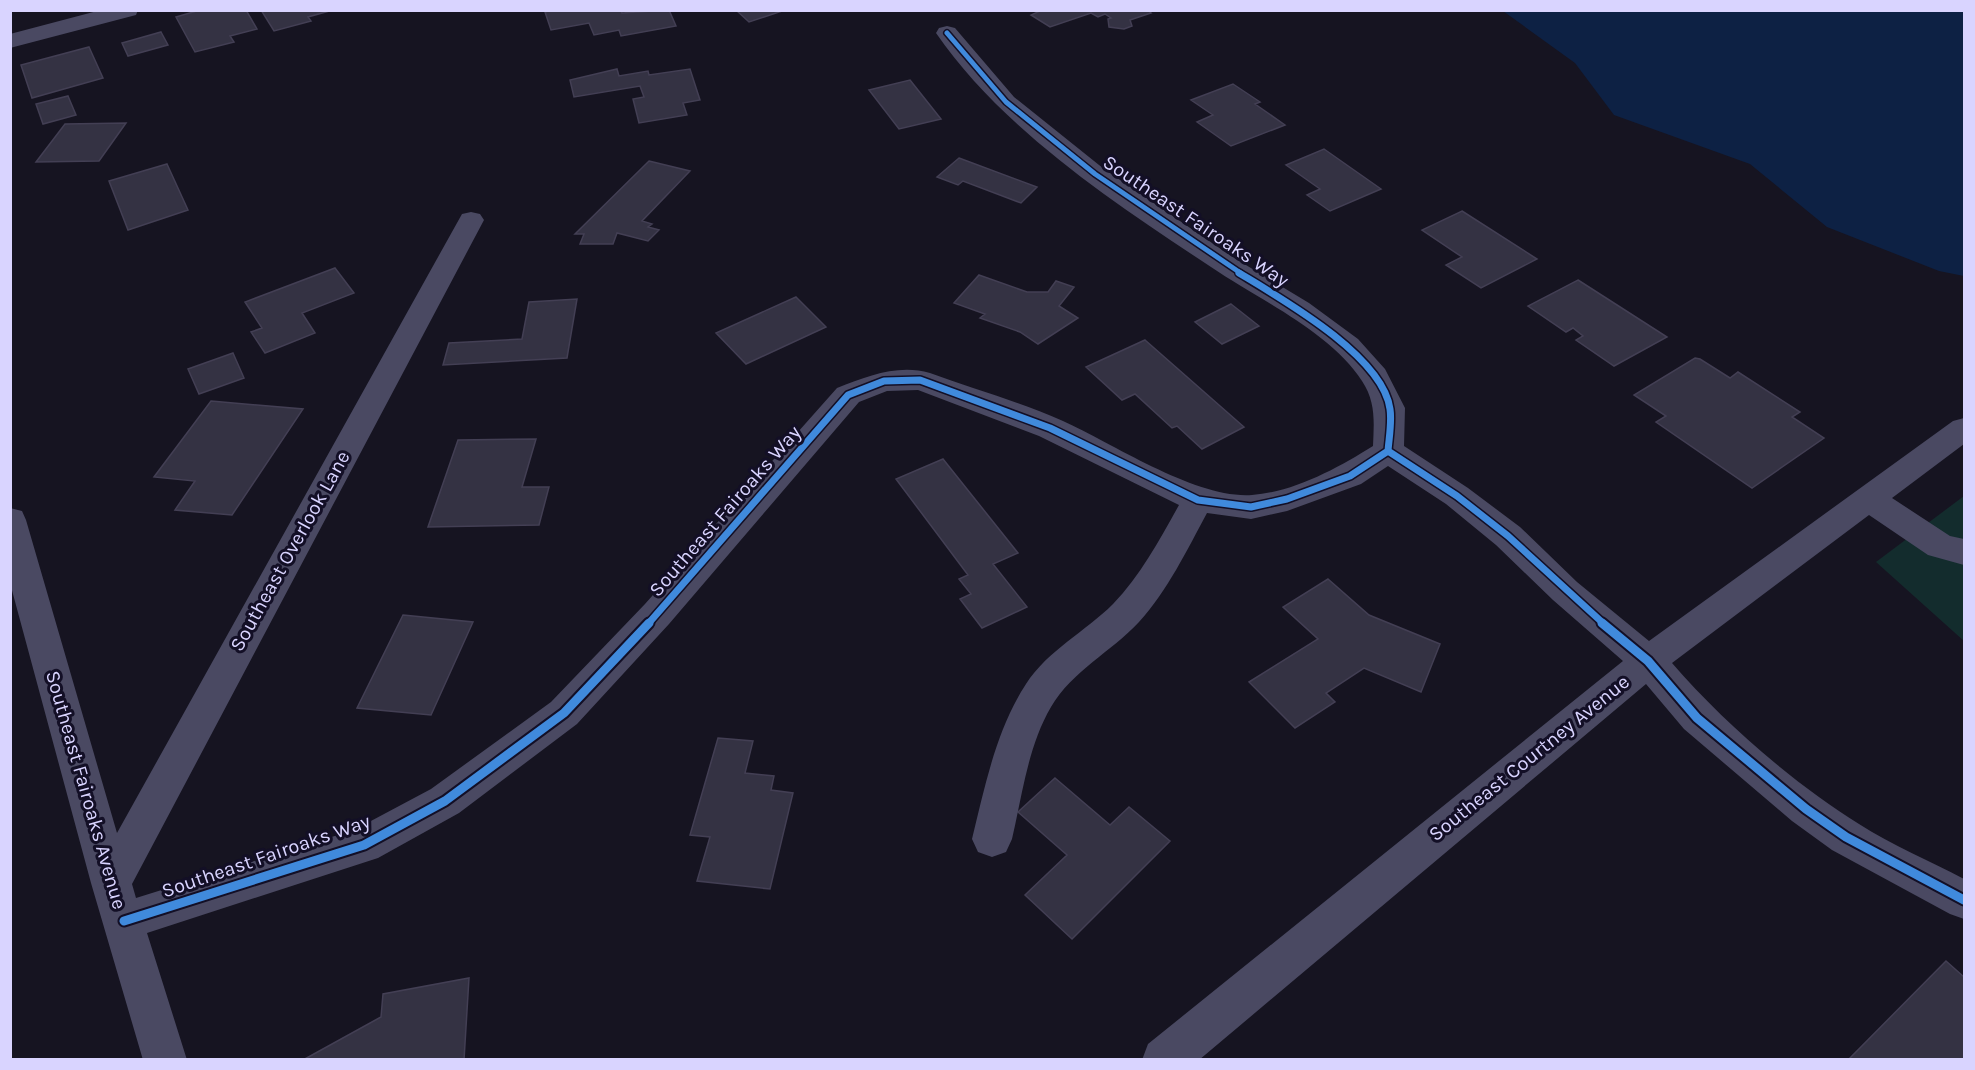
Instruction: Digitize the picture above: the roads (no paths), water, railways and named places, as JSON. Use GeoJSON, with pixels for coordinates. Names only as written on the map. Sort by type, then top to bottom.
{"type":"FeatureCollection","features":[{"type":"Feature","properties":{"kind":"street"},"geometry":{"type":"LineString","coordinates":[[10,40],[128,10]]}},
{"type":"Feature","properties":{"kind":"street","name":"Southeast Fairoaks Way"},"geometry":{"type":"LineString","coordinates":[[124,921],[364,844],[445,801],[564,713],[657,614],[848,395],[884,381],[920,380],[1050,428],[1198,500],[1251,507],[1287,499],[1350,476],[1388,451],[1390,408],[1375,376],[1348,346],[1299,309],[1221,262],[1095,174],[1006,102],[947,33]]}},
{"type":"Feature","properties":{"kind":"street","name":"Southeast Overlook Lane"},"geometry":{"type":"LineString","coordinates":[[111,883],[471,220]]}},
{"type":"Feature","properties":{"kind":"street","name":"Southeast Courtney Avenue"},"geometry":{"type":"LineString","coordinates":[[1164,1059],[1648,662],[1965,429]]}},
{"type":"Feature","properties":{"kind":"street"},"geometry":{"type":"LineString","coordinates":[[1388,451],[1456,496],[1508,536],[1565,591],[1648,662],[1696,718],[1806,809],[1846,837],[1965,900]]}},
{"type":"Feature","properties":{"kind":"street"},"geometry":{"type":"LineString","coordinates":[[1869,499],[1940,546],[1965,552]]}},
{"type":"Feature","properties":{"kind":"street"},"geometry":{"type":"LineString","coordinates":[[992,839],[1019,734],[1038,695],[1056,673],[1128,611],[1156,574],[1198,500]]}},
{"type":"Feature","properties":{"kind":"street","name":"Southeast Fairoaks Avenue"},"geometry":{"type":"LineString","coordinates":[[10,520],[111,883],[165,1059]]}},
{"type":"Feature","properties":{"kind":"water"},"geometry":{"type":"Polygon","coordinates":[[[1503,11],[1964,11],[1964,276],[1939,271],[1827,227],[1750,164],[1614,115],[1575,63],[1503,11]]]}}]}
